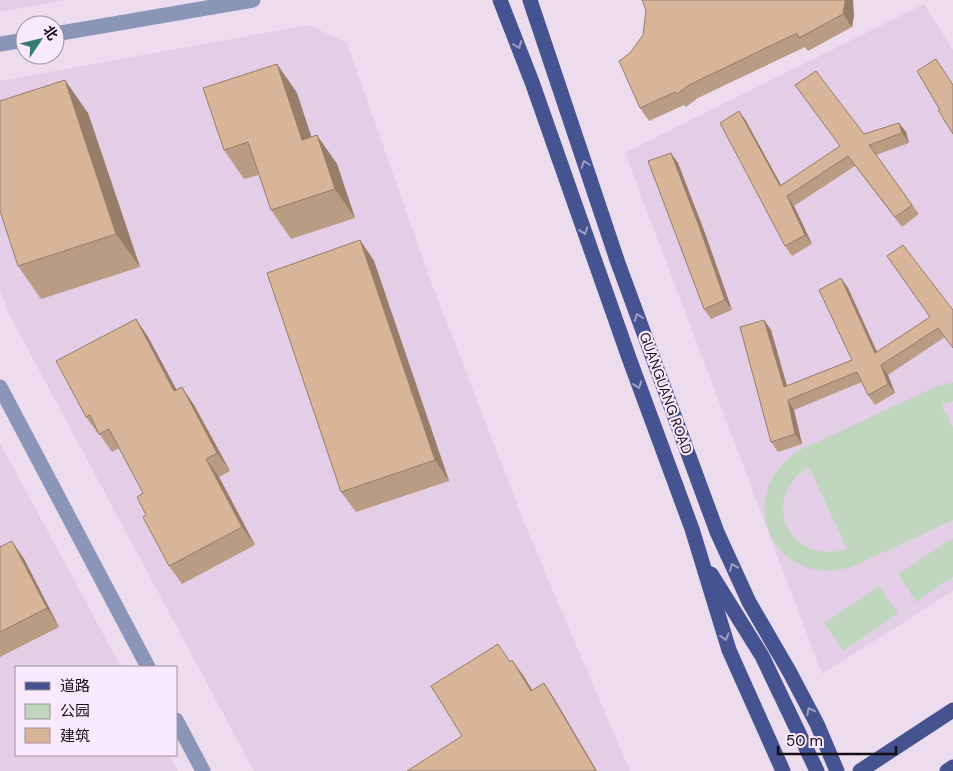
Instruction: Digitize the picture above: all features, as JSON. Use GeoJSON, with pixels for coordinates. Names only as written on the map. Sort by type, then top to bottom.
{"type":"FeatureCollection","features":[{"type":"Feature","properties":{"kind":"main road","name":"GUANGUANG ROAD"},"geometry":{"type":"LineString","coordinates":[[500,0],[532,82],[700,556],[729,650],[782,771]]}},
{"type":"Feature","properties":{"kind":"main road","name":"GUANGUANG ROAD"},"geometry":{"type":"LineString","coordinates":[[530,0],[618,263],[717,532],[749,602],[794,680],[837,771]]}},
{"type":"Feature","properties":{"kind":"main road"},"geometry":{"type":"LineString","coordinates":[[700,556],[762,656],[817,771]]}},
{"type":"Feature","properties":{"kind":"main road"},"geometry":{"type":"LineString","coordinates":[[860,771],[953,710]]}},
{"type":"Feature","properties":{"kind":"main road"},"geometry":{"type":"LineString","coordinates":[[948,771],[953,767]]}},
{"type":"Feature","properties":{"kind":"street"},"geometry":{"type":"LineString","coordinates":[[65,32],[253,0]]}},
{"type":"Feature","properties":{"kind":"street"},"geometry":{"type":"LineString","coordinates":[[0,44],[15,42]]}},
{"type":"Feature","properties":{"kind":"street"},"geometry":{"type":"LineString","coordinates":[[0,387],[147,666]]}},
{"type":"Feature","properties":{"kind":"street"},"geometry":{"type":"LineString","coordinates":[[178,724],[203,771]]}},
{"type":"Feature","properties":{"kind":"shaded area"},"geometry":{"type":"Polygon","coordinates":[[[0,0],[67,0],[0,12],[0,0]]]}},
{"type":"Feature","properties":{"kind":"shaded area"},"geometry":{"type":"Polygon","coordinates":[[[924,4],[953,50],[953,591],[822,674],[625,153],[924,4]]]}},
{"type":"Feature","properties":{"kind":"shaded area"},"geometry":{"type":"Polygon","coordinates":[[[309,25],[347,43],[430,279],[528,532],[630,771],[254,771],[8,312],[0,289],[0,81],[309,25]]]}},
{"type":"Feature","properties":{"kind":"shaded area"},"geometry":{"type":"Polygon","coordinates":[[[0,443],[120,666],[15,666],[15,756],[170,756],[178,771],[0,771],[0,443]]]}},
{"type":"Feature","properties":{"kind":"green space"},"geometry":{"type":"Polygon","coordinates":[[[953,382],[953,401],[942,405],[953,428],[953,520],[854,566],[826,571],[802,566],[783,553],[770,535],[765,514],[767,491],[778,469],[800,450],[935,387],[953,382]],[[809,467],[793,480],[785,496],[783,512],[787,527],[796,539],[810,548],[827,552],[847,549],[809,467]]]}},
{"type":"Feature","properties":{"kind":"green space"},"geometry":{"type":"Polygon","coordinates":[[[953,538],[953,577],[916,602],[898,574],[953,538]]]}},
{"type":"Feature","properties":{"kind":"green space"},"geometry":{"type":"Polygon","coordinates":[[[879,586],[898,614],[843,651],[824,623],[879,586]]]}},
{"type":"Feature","properties":{"kind":"building"},"geometry":{"type":"Polygon","coordinates":[[[642,0],[845,0],[845,2],[843,14],[799,38],[797,33],[689,85],[677,94],[675,92],[640,108],[619,61],[630,53],[643,35],[646,10],[642,0]]]}},
{"type":"Feature","properties":{"kind":"building"},"geometry":{"type":"Polygon","coordinates":[[[936,59],[953,85],[953,134],[917,71],[936,59]]]}},
{"type":"Feature","properties":{"kind":"building"},"geometry":{"type":"Polygon","coordinates":[[[277,64],[302,140],[317,135],[335,189],[271,210],[248,142],[224,150],[203,88],[277,64]]]}},
{"type":"Feature","properties":{"kind":"building"},"geometry":{"type":"Polygon","coordinates":[[[816,71],[864,134],[899,123],[902,133],[869,145],[912,205],[895,217],[848,156],[787,196],[805,235],[785,246],[720,123],[739,111],[780,186],[840,146],[795,85],[816,71]]]}},
{"type":"Feature","properties":{"kind":"building"},"geometry":{"type":"Polygon","coordinates":[[[65,80],[116,234],[18,266],[0,211],[0,101],[65,80]]]}},
{"type":"Feature","properties":{"kind":"building"},"geometry":{"type":"Polygon","coordinates":[[[671,153],[725,300],[704,309],[648,161],[671,153]]]}},
{"type":"Feature","properties":{"kind":"building"},"geometry":{"type":"Polygon","coordinates":[[[360,240],[435,460],[341,492],[267,273],[360,240]]]}},
{"type":"Feature","properties":{"kind":"building"},"geometry":{"type":"Polygon","coordinates":[[[903,245],[953,310],[953,348],[938,328],[881,365],[888,384],[868,395],[857,372],[788,400],[795,434],[771,442],[740,327],[764,320],[784,387],[852,360],[819,290],[841,278],[875,353],[930,317],[887,256],[903,245]]]}},
{"type":"Feature","properties":{"kind":"building"},"geometry":{"type":"Polygon","coordinates":[[[136,319],[174,391],[182,387],[217,453],[206,459],[242,527],[169,566],[143,517],[146,515],[137,497],[143,493],[109,429],[99,434],[90,415],[86,417],[56,361],[136,319]]]}},
{"type":"Feature","properties":{"kind":"building"},"geometry":{"type":"Polygon","coordinates":[[[12,541],[47,608],[0,632],[0,547],[12,541]]]}},
{"type":"Feature","properties":{"kind":"building"},"geometry":{"type":"Polygon","coordinates":[[[498,644],[510,662],[512,660],[531,691],[544,683],[596,771],[407,771],[462,736],[431,686],[498,644]]]}}]}
